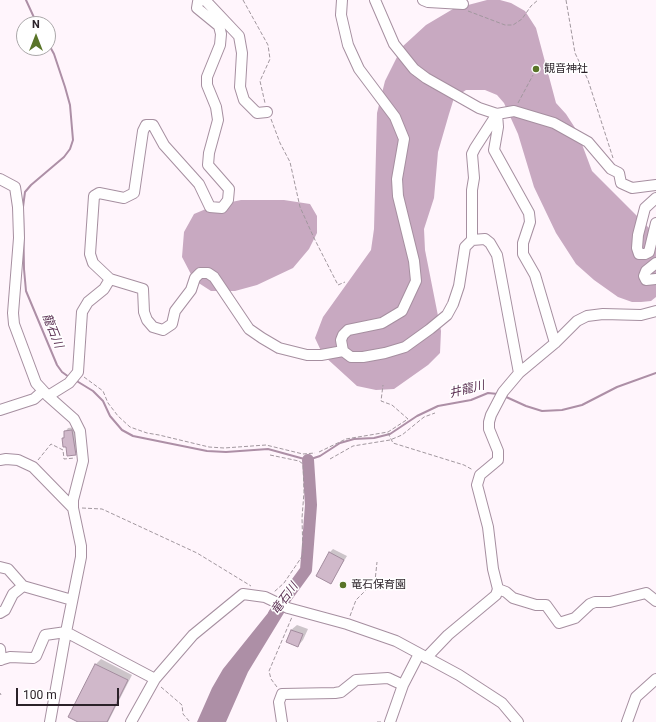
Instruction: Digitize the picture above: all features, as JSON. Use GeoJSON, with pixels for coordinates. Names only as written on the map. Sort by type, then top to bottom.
{"type":"FeatureCollection","features":[{"type":"Feature","properties":{"kind":"street"},"geometry":{"type":"LineString","coordinates":[[267,112],[257,113],[244,100],[240,87],[242,53],[239,36],[204,0],[198,2],[197,8],[218,26],[221,34],[220,45],[207,77],[207,85],[216,107],[218,120],[208,153],[208,165],[230,189],[228,200],[222,208],[210,207],[199,184],[164,145],[153,125],[146,125],[142,131],[134,194],[124,198],[99,193],[94,196],[90,254],[93,263],[110,279],[143,289],[144,312],[147,320],[154,327],[163,330],[172,324],[175,311],[191,290],[195,278],[200,273],[208,273],[214,277],[249,329],[279,348],[307,355],[321,355],[343,351]]}},
{"type":"Feature","properties":{"kind":"street"},"geometry":{"type":"LineString","coordinates":[[342,0],[341,15],[343,32],[348,45],[359,69],[395,117],[404,138],[397,179],[398,196],[414,261],[416,282],[402,311],[382,324],[348,330],[343,335],[341,340],[343,351],[350,357],[362,357],[385,353],[405,346],[447,315],[453,304],[463,267],[465,247],[472,240],[472,190],[474,178],[472,154],[474,148],[497,114]]}},
{"type":"Feature","properties":{"kind":"street"},"geometry":{"type":"LineString","coordinates":[[375,0],[394,44],[414,69],[426,78],[479,108],[497,114],[514,111],[554,123],[588,142],[611,169],[619,173],[621,183],[632,188],[656,185]]}},
{"type":"Feature","properties":{"kind":"street"},"geometry":{"type":"LineString","coordinates":[[423,0],[428,2],[463,4]]}},
{"type":"Feature","properties":{"kind":"street"},"geometry":{"type":"LineString","coordinates":[[497,114],[498,127],[494,150],[530,213],[530,222],[523,244],[523,254],[535,275],[555,343]]}},
{"type":"Feature","properties":{"kind":"street"},"geometry":{"type":"LineString","coordinates":[[0,179],[15,187],[18,207],[20,238],[13,313],[14,324],[36,383],[78,424],[83,457],[73,500],[73,508],[81,546],[81,557],[50,722]]}},
{"type":"Feature","properties":{"kind":"street"},"geometry":{"type":"LineString","coordinates":[[656,198],[645,208],[638,234],[637,248],[639,254],[649,252],[656,223]]}},
{"type":"Feature","properties":{"kind":"street"},"geometry":{"type":"LineString","coordinates":[[472,240],[485,240],[490,243],[497,255],[519,373]]}},
{"type":"Feature","properties":{"kind":"street"},"geometry":{"type":"LineString","coordinates":[[656,263],[646,271],[644,276],[646,280],[656,279]]}},
{"type":"Feature","properties":{"kind":"street"},"geometry":{"type":"LineString","coordinates":[[0,410],[34,399],[74,376],[82,312],[88,302],[104,289],[110,279]]}},
{"type":"Feature","properties":{"kind":"street"},"geometry":{"type":"LineString","coordinates":[[390,722],[403,685],[423,656],[496,595],[498,589],[493,569],[488,527],[477,490],[477,484],[480,475],[498,460],[498,451],[489,429],[489,422],[501,394],[519,373],[555,343],[570,327],[586,316],[603,314],[641,315],[656,311]]}},
{"type":"Feature","properties":{"kind":"street"},"geometry":{"type":"LineString","coordinates":[[0,460],[18,460],[33,466],[73,508]]}},
{"type":"Feature","properties":{"kind":"street"},"geometry":{"type":"LineString","coordinates":[[0,567],[8,569],[19,584],[23,586],[72,600]]}},
{"type":"Feature","properties":{"kind":"street"},"geometry":{"type":"LineString","coordinates":[[0,613],[5,610],[13,594],[23,586]]}},
{"type":"Feature","properties":{"kind":"street"},"geometry":{"type":"LineString","coordinates":[[498,589],[506,592],[513,598],[536,605],[546,605],[560,623],[575,618],[590,604],[595,602],[610,602],[646,593],[650,594],[656,601]]}},
{"type":"Feature","properties":{"kind":"street"},"geometry":{"type":"LineString","coordinates":[[131,722],[154,680],[193,635],[238,596],[250,595],[268,598],[291,609],[347,624],[396,641],[459,675],[502,703],[518,722]]}},
{"type":"Feature","properties":{"kind":"street"},"geometry":{"type":"LineString","coordinates":[[0,649],[0,660],[10,657],[33,658],[36,656],[45,635],[66,632],[154,680]]}},
{"type":"Feature","properties":{"kind":"street"},"geometry":{"type":"LineString","coordinates":[[282,722],[280,702],[282,694],[335,694],[341,692],[356,680],[388,678],[403,685]]}},
{"type":"Feature","properties":{"kind":"street"},"geometry":{"type":"LineString","coordinates":[[627,722],[636,697],[656,679]]}},
{"type":"Feature","properties":{"kind":"path"},"geometry":{"type":"LineString","coordinates":[[243,0],[268,45],[270,59],[260,81],[267,112],[290,162],[300,207],[338,285],[345,282]]}},
{"type":"Feature","properties":{"kind":"path"},"geometry":{"type":"LineString","coordinates":[[463,4],[467,11],[505,25],[513,25],[522,19],[531,6],[538,0]]}},
{"type":"Feature","properties":{"kind":"path"},"geometry":{"type":"LineString","coordinates":[[566,0],[575,53],[588,80],[614,159]]}},
{"type":"Feature","properties":{"kind":"path"},"geometry":{"type":"LineString","coordinates":[[514,111],[533,74]]}},
{"type":"Feature","properties":{"kind":"path"},"geometry":{"type":"LineString","coordinates":[[74,376],[102,391],[118,416],[130,427],[147,433],[209,447],[224,448],[266,445],[303,454],[315,453]]}},
{"type":"Feature","properties":{"kind":"path"},"geometry":{"type":"LineString","coordinates":[[319,452],[354,436],[388,433],[408,419],[392,405],[381,402],[384,385]]}},
{"type":"Feature","properties":{"kind":"path"},"geometry":{"type":"LineString","coordinates":[[330,459],[353,446],[390,439],[402,435],[424,417],[435,413]]}},
{"type":"Feature","properties":{"kind":"path"},"geometry":{"type":"LineString","coordinates":[[388,433],[390,439],[400,446],[464,465],[480,475]]}},
{"type":"Feature","properties":{"kind":"path"},"geometry":{"type":"LineString","coordinates":[[33,466],[51,444],[63,450],[64,459],[83,457]]}},
{"type":"Feature","properties":{"kind":"path"},"geometry":{"type":"LineString","coordinates":[[268,598],[284,583],[303,555],[302,518],[304,492],[303,464],[299,461],[270,455]]}},
{"type":"Feature","properties":{"kind":"path"},"geometry":{"type":"LineString","coordinates":[[73,508],[102,509],[197,553],[250,585],[252,589],[250,595]]}},
{"type":"Feature","properties":{"kind":"path"},"geometry":{"type":"LineString","coordinates":[[347,624],[356,600],[375,581],[377,562]]}},
{"type":"Feature","properties":{"kind":"path"},"geometry":{"type":"LineString","coordinates":[[282,694],[271,679],[270,671],[291,609]]}},
{"type":"Feature","properties":{"kind":"path"},"geometry":{"type":"LineString","coordinates":[[154,680],[182,705],[183,714],[190,722]]}},
{"type":"Feature","properties":{"kind":"shaded area"},"geometry":{"type":"Polygon","coordinates":[[[487,0],[500,0],[511,3],[525,11],[536,28],[556,103],[566,114],[577,131],[592,171],[652,231],[656,238],[656,297],[651,301],[632,302],[618,297],[594,280],[576,264],[556,233],[534,187],[518,134],[504,103],[497,95],[485,90],[466,90],[454,98],[449,114],[438,152],[434,198],[424,229],[425,250],[441,331],[440,353],[428,365],[394,389],[376,390],[357,386],[323,355],[315,338],[323,317],[371,250],[374,229],[377,113],[385,81],[402,47],[426,25],[453,9],[487,0]]]}},
{"type":"Feature","properties":{"kind":"shaded area"},"geometry":{"type":"Polygon","coordinates":[[[241,200],[284,200],[310,204],[317,216],[317,233],[309,249],[293,268],[257,285],[235,291],[211,291],[194,280],[182,257],[184,232],[194,214],[213,206],[241,200]]]}},
{"type":"Feature","properties":{"kind":"shaded area"},"geometry":{"type":"Polygon","coordinates":[[[276,603],[287,608],[248,672],[226,722],[197,722],[212,688],[223,669],[276,603]]]}},
{"type":"Feature","properties":{"kind":"building"},"geometry":{"type":"Polygon","coordinates":[[[72,430],[76,455],[67,456],[66,447],[63,447],[62,438],[64,438],[64,431],[72,430]]]}},
{"type":"Feature","properties":{"kind":"building"},"geometry":{"type":"Polygon","coordinates":[[[329,552],[344,560],[331,584],[316,576],[329,552]]]}},
{"type":"Feature","properties":{"kind":"building"},"geometry":{"type":"Polygon","coordinates":[[[291,630],[303,634],[298,647],[286,642],[291,630]]]}},
{"type":"Feature","properties":{"kind":"building"},"geometry":{"type":"Polygon","coordinates":[[[95,664],[128,680],[107,722],[78,722],[68,717],[95,664]]]}},
{"type":"Feature","properties":{"kind":"waterway","name":"龍石川"},"geometry":{"type":"LineString","coordinates":[[26,0],[33,16]]}},
{"type":"Feature","properties":{"kind":"waterway","name":"龍石川"},"geometry":{"type":"LineString","coordinates":[[23,207],[25,192],[31,185],[64,157],[70,149],[73,140],[70,105],[55,56]]}},
{"type":"Feature","properties":{"kind":"waterway","name":"龍石川"},"geometry":{"type":"LineString","coordinates":[[23,211],[26,291],[57,365],[62,372],[69,377]]}},
{"type":"Feature","properties":{"kind":"waterway","name":"井龍川"},"geometry":{"type":"LineString","coordinates":[[504,396],[526,406],[542,411],[562,410],[582,405],[617,387],[656,373]]}},
{"type":"Feature","properties":{"kind":"waterway","name":"龍石川"},"geometry":{"type":"LineString","coordinates":[[75,380],[93,391],[103,401],[110,416],[122,430],[133,436],[207,451],[226,452],[268,449],[308,460],[320,456],[340,443],[354,439],[374,438],[390,434],[417,416],[438,406],[471,400],[488,393],[498,394]]}},
{"type":"Feature","properties":{"kind":"waterway","name":"竜石川"},"geometry":{"type":"LineString","coordinates":[[274,614],[306,570],[311,505],[308,460]]}},
{"type":"Feature","properties":{"kind":"place","name":"観音神社"},"geometry":{"type":"Point","coordinates":[536,69]}},
{"type":"Feature","properties":{"kind":"place","name":"竜石保育園"},"geometry":{"type":"Point","coordinates":[343,585]}}]}
